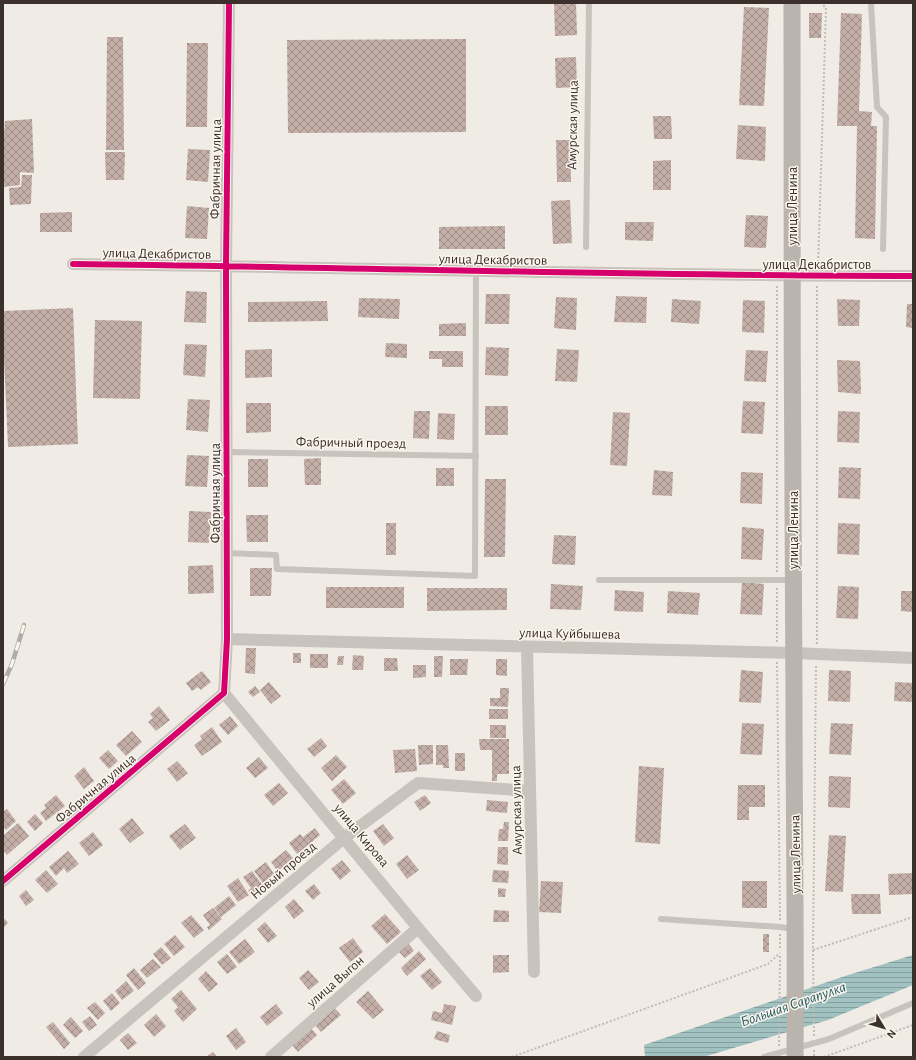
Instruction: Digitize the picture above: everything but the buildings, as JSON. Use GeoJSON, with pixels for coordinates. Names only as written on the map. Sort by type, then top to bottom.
{"type":"FeatureCollection","features":[{"type":"Feature","properties":{"kind":"main road","name":"улица Ленина"},"geometry":{"type":"LineString","coordinates":[[792,3],[793,653],[796,936],[795,1057]]}},
{"type":"Feature","properties":{"kind":"street","name":"Фабричная улица"},"geometry":{"type":"LineString","coordinates":[[3,882],[224,693],[227,639],[226,266],[229,3]]}},
{"type":"Feature","properties":{"kind":"street","name":"улица Декабристов"},"geometry":{"type":"LineString","coordinates":[[73,264],[792,276],[913,276]]}},
{"type":"Feature","properties":{"kind":"street","name":"улица Куйбышева"},"geometry":{"type":"LineString","coordinates":[[227,639],[793,653],[913,658]]}},
{"type":"Feature","properties":{"kind":"street","name":"Амурская улица"},"geometry":{"type":"LineString","coordinates":[[527,647],[534,972]]}},
{"type":"Feature","properties":{"kind":"street","name":"улица Кирова"},"geometry":{"type":"LineString","coordinates":[[224,693],[476,996]]}},
{"type":"Feature","properties":{"kind":"street","name":"Новый проезд"},"geometry":{"type":"LineString","coordinates":[[84,1057],[344,838],[418,783],[530,791]]}},
{"type":"Feature","properties":{"kind":"street","name":"улица Выгон"},"geometry":{"type":"LineString","coordinates":[[271,1057],[418,928]]}},
{"type":"Feature","properties":{"kind":"lane","name":"Амурская улица"},"geometry":{"type":"LineString","coordinates":[[586,247],[589,3]]}},
{"type":"Feature","properties":{"kind":"lane"},"geometry":{"type":"LineString","coordinates":[[871,3],[877,107],[886,117],[884,249]]}},
{"type":"Feature","properties":{"kind":"lane"},"geometry":{"type":"LineString","coordinates":[[227,553],[276,555],[277,569],[475,576],[476,270]]}},
{"type":"Feature","properties":{"kind":"lane","name":"Фабричный проезд"},"geometry":{"type":"LineString","coordinates":[[227,452],[476,456]]}},
{"type":"Feature","properties":{"kind":"lane"},"geometry":{"type":"LineString","coordinates":[[599,580],[793,580]]}},
{"type":"Feature","properties":{"kind":"lane"},"geometry":{"type":"LineString","coordinates":[[661,919],[780,927],[796,936]]}},
{"type":"Feature","properties":{"kind":"lane"},"geometry":{"type":"LineString","coordinates":[[764,1057],[829,1039],[913,1003]]}},
{"type":"Feature","properties":{"kind":"path"},"geometry":{"type":"LineString","coordinates":[[814,1042],[813,950],[816,654],[817,276],[826,8],[822,3]]}},
{"type":"Feature","properties":{"kind":"path"},"geometry":{"type":"LineString","coordinates":[[813,950],[913,918]]}},
{"type":"Feature","properties":{"kind":"path"},"geometry":{"type":"LineString","coordinates":[[512,1057],[768,964],[780,953],[779,1049]]}},
{"type":"Feature","properties":{"kind":"path"},"geometry":{"type":"LineString","coordinates":[[824,1057],[913,1025]]}},
{"type":"Feature","properties":{"kind":"path"},"geometry":{"type":"LineString","coordinates":[[814,1049],[814,1057]]}},
{"type":"Feature","properties":{"kind":"water","name":"Большая Сарапулка"},"geometry":{"type":"Polygon","coordinates":[[[913,955],[913,985],[828,1020],[703,1057],[645,1057],[644,1045],[845,976],[913,955]]]}},
{"type":"Feature","properties":{"kind":"railway"},"geometry":{"type":"LineString","coordinates":[[3,684],[12,664],[24,625]]}},
{"type":"Feature","properties":{"kind":"cycle path"},"geometry":{"type":"LineString","coordinates":[[3,881],[224,693],[227,639],[226,266],[229,3]]}},
{"type":"Feature","properties":{"kind":"cycle path"},"geometry":{"type":"LineString","coordinates":[[73,264],[703,275],[913,276]]}}]}
